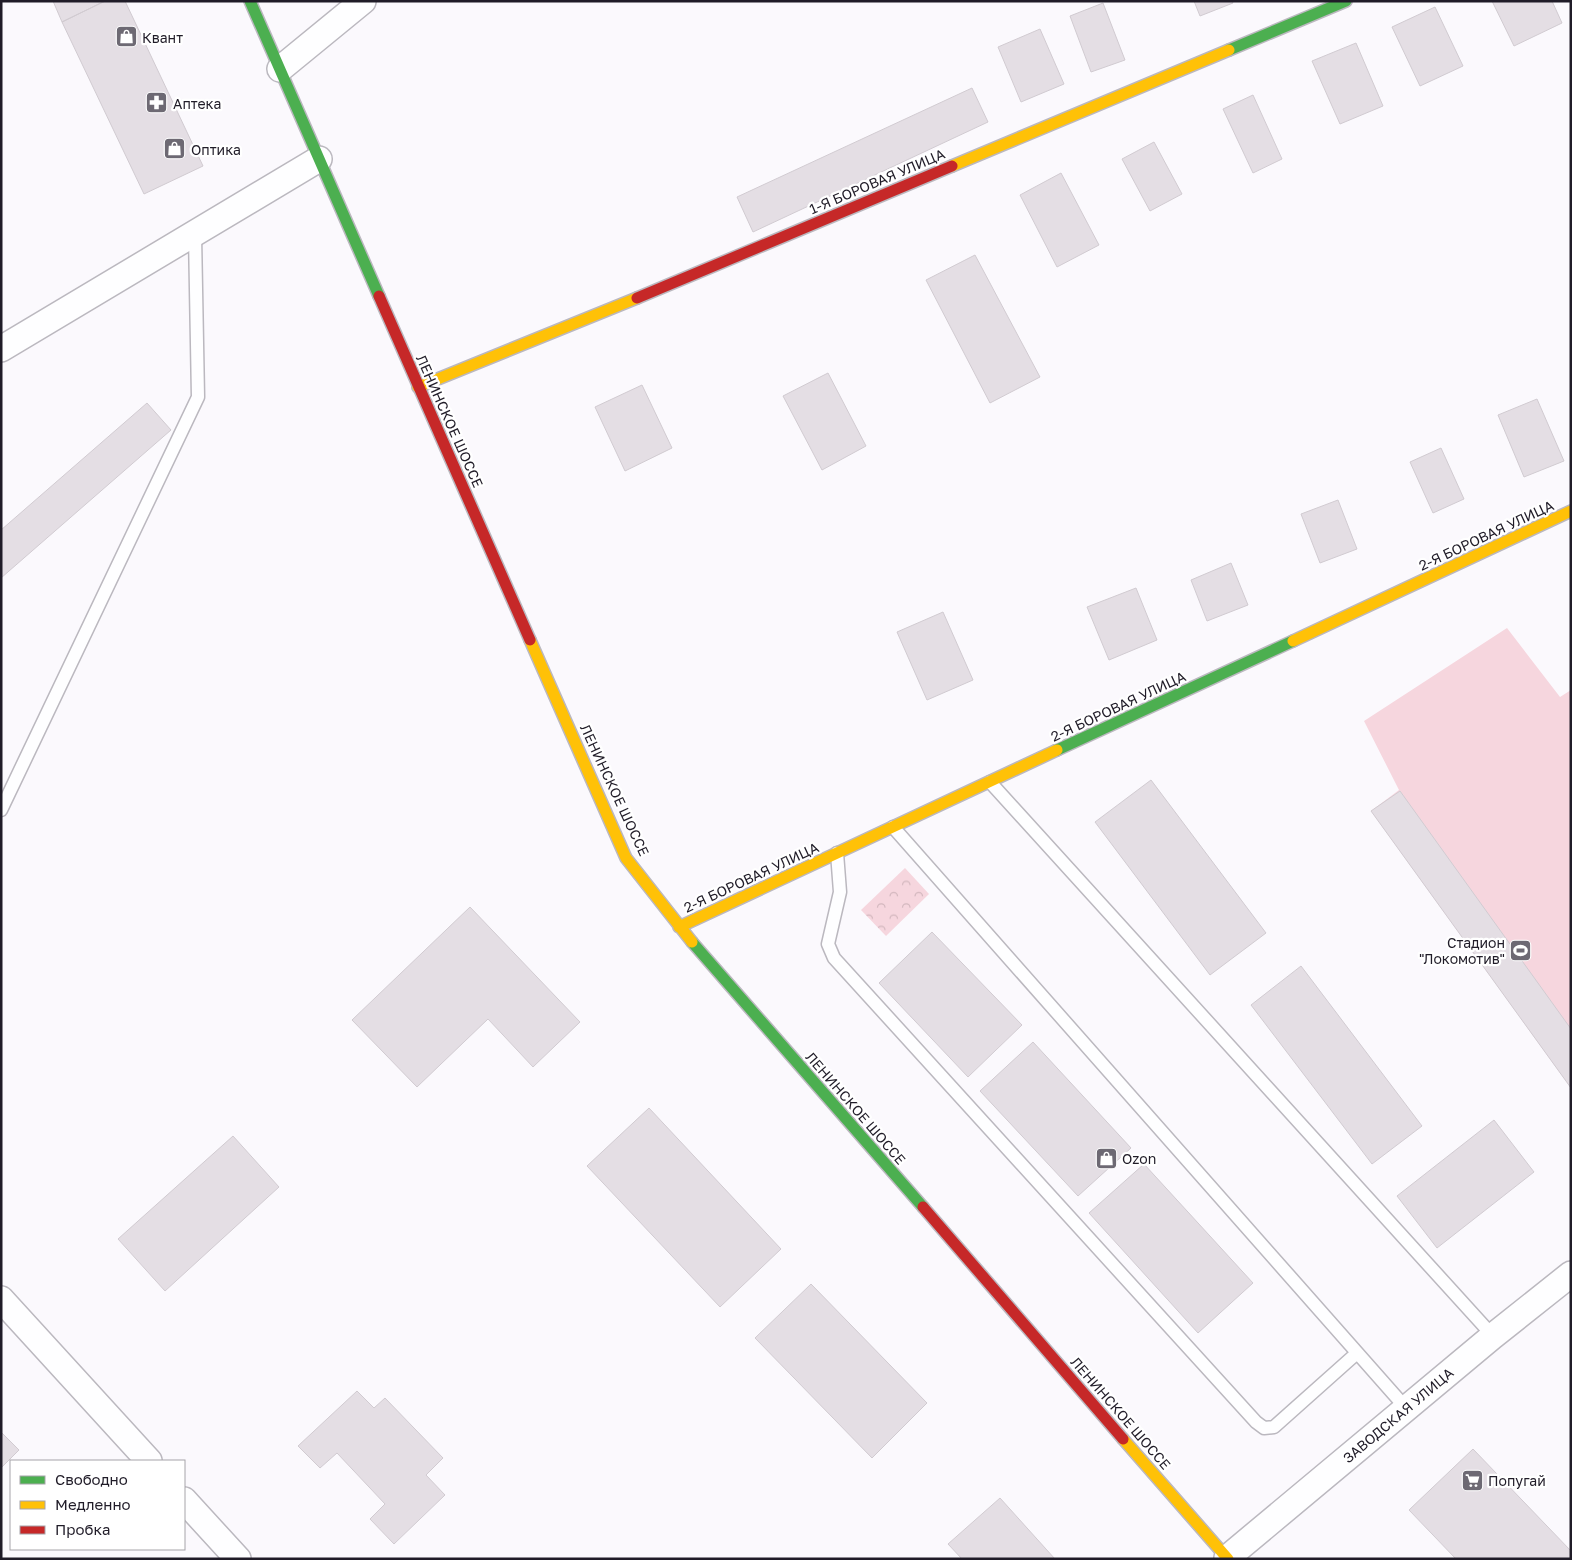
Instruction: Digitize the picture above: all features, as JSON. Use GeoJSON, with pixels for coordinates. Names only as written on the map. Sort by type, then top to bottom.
{"type":"FeatureCollection","features":[{"type":"Feature","properties":{"kind":"street","name":"ЛЕНИНСКОЕ ШОССЕ"},"geometry":{"type":"LineString","coordinates":[[250,1],[626,858],[679,927],[1227,1559]]}},
{"type":"Feature","properties":{"kind":"street"},"geometry":{"type":"LineString","coordinates":[[280,69],[364,1]]}},
{"type":"Feature","properties":{"kind":"street","name":"1-Я БОРОВАЯ УЛИЦА"},"geometry":{"type":"LineString","coordinates":[[418,387],[630,301],[1346,1]]}},
{"type":"Feature","properties":{"kind":"street"},"geometry":{"type":"LineString","coordinates":[[1,349],[195,235],[319,159]]}},
{"type":"Feature","properties":{"kind":"street","name":"2-Я БОРОВАЯ УЛИЦА"},"geometry":{"type":"LineString","coordinates":[[679,927],[1571,511]]}},
{"type":"Feature","properties":{"kind":"street","name":"ЗАВОДСКАЯ УЛИЦА"},"geometry":{"type":"LineString","coordinates":[[1227,1559],[1406,1408],[1571,1274]]}},
{"type":"Feature","properties":{"kind":"street"},"geometry":{"type":"LineString","coordinates":[[1,1300],[148,1460]]}},
{"type":"Feature","properties":{"kind":"street"},"geometry":{"type":"LineString","coordinates":[[185,1501],[238,1559]]}},
{"type":"Feature","properties":{"kind":"lane"},"geometry":{"type":"LineString","coordinates":[[1,810],[198,396],[195,235]]}},
{"type":"Feature","properties":{"kind":"lane"},"geometry":{"type":"LineString","coordinates":[[990,782],[1493,1336]]}},
{"type":"Feature","properties":{"kind":"lane"},"geometry":{"type":"LineString","coordinates":[[893,827],[1406,1408]]}},
{"type":"Feature","properties":{"kind":"lane"},"geometry":{"type":"LineString","coordinates":[[838,853],[840,892],[828,944],[834,958],[1256,1422],[1264,1428],[1274,1427],[1358,1353]]}},
{"type":"Feature","properties":{"kind":"green space","name":"Стадион \"Локомотив\""},"geometry":{"type":"Polygon","coordinates":[[[1507,628],[1560,697],[1571,690],[1571,1088],[1371,811],[1399,790],[1364,721],[1507,628]]]}},
{"type":"Feature","properties":{"kind":"green space"},"geometry":{"type":"Polygon","coordinates":[[[905,868],[929,894],[886,936],[861,910],[905,868]]]}},
{"type":"Feature","properties":{"kind":"building"},"geometry":{"type":"Polygon","coordinates":[[[53,1],[105,1],[62,22],[53,1]]]}},
{"type":"Feature","properties":{"kind":"building"},"geometry":{"type":"Polygon","coordinates":[[[105,1],[125,1],[203,166],[144,194],[62,22],[105,1]]]}},
{"type":"Feature","properties":{"kind":"building"},"geometry":{"type":"Polygon","coordinates":[[[1194,1],[1232,1],[1233,3],[1200,16],[1194,1]]]}},
{"type":"Feature","properties":{"kind":"building"},"geometry":{"type":"Polygon","coordinates":[[[1492,1],[1552,1],[1562,23],[1514,46],[1492,1]]]}},
{"type":"Feature","properties":{"kind":"building"},"geometry":{"type":"Polygon","coordinates":[[[1103,3],[1125,60],[1091,72],[1070,16],[1103,3]]]}},
{"type":"Feature","properties":{"kind":"building"},"geometry":{"type":"Polygon","coordinates":[[[1435,7],[1463,66],[1420,86],[1392,27],[1435,7]]]}},
{"type":"Feature","properties":{"kind":"building"},"geometry":{"type":"Polygon","coordinates":[[[1040,29],[1064,84],[1021,102],[998,47],[1040,29]]]}},
{"type":"Feature","properties":{"kind":"building"},"geometry":{"type":"Polygon","coordinates":[[[1356,43],[1383,106],[1340,124],[1312,61],[1356,43]]]}},
{"type":"Feature","properties":{"kind":"building"},"geometry":{"type":"Polygon","coordinates":[[[972,88],[988,122],[753,232],[737,197],[972,88]]]}},
{"type":"Feature","properties":{"kind":"building"},"geometry":{"type":"Polygon","coordinates":[[[1253,95],[1282,159],[1253,173],[1223,109],[1253,95]]]}},
{"type":"Feature","properties":{"kind":"building"},"geometry":{"type":"Polygon","coordinates":[[[1154,142],[1182,194],[1150,211],[1122,159],[1154,142]]]}},
{"type":"Feature","properties":{"kind":"building"},"geometry":{"type":"Polygon","coordinates":[[[1061,173],[1099,245],[1057,267],[1020,195],[1061,173]]]}},
{"type":"Feature","properties":{"kind":"building"},"geometry":{"type":"Polygon","coordinates":[[[975,255],[1040,377],[990,403],[926,280],[975,255]]]}},
{"type":"Feature","properties":{"kind":"building"},"geometry":{"type":"Polygon","coordinates":[[[828,373],[866,446],[822,470],[783,396],[828,373]]]}},
{"type":"Feature","properties":{"kind":"building"},"geometry":{"type":"Polygon","coordinates":[[[642,385],[672,448],[625,471],[595,407],[642,385]]]}},
{"type":"Feature","properties":{"kind":"building"},"geometry":{"type":"Polygon","coordinates":[[[1537,399],[1564,461],[1524,477],[1498,415],[1537,399]]]}},
{"type":"Feature","properties":{"kind":"building"},"geometry":{"type":"Polygon","coordinates":[[[147,403],[171,430],[1,578],[1,530],[147,403]]]}},
{"type":"Feature","properties":{"kind":"building"},"geometry":{"type":"Polygon","coordinates":[[[1441,448],[1464,499],[1433,513],[1410,462],[1441,448]]]}},
{"type":"Feature","properties":{"kind":"building"},"geometry":{"type":"Polygon","coordinates":[[[1338,500],[1357,549],[1320,563],[1301,514],[1338,500]]]}},
{"type":"Feature","properties":{"kind":"building"},"geometry":{"type":"Polygon","coordinates":[[[1231,563],[1248,605],[1207,621],[1191,580],[1231,563]]]}},
{"type":"Feature","properties":{"kind":"building"},"geometry":{"type":"Polygon","coordinates":[[[1136,588],[1157,640],[1109,660],[1087,607],[1136,588]]]}},
{"type":"Feature","properties":{"kind":"building"},"geometry":{"type":"Polygon","coordinates":[[[943,612],[973,680],[927,700],[897,632],[943,612]]]}},
{"type":"Feature","properties":{"kind":"building"},"geometry":{"type":"Polygon","coordinates":[[[1151,780],[1266,933],[1210,975],[1095,822],[1151,780]]]}},
{"type":"Feature","properties":{"kind":"building"},"geometry":{"type":"Polygon","coordinates":[[[1400,791],[1571,1029],[1571,1088],[1371,811],[1400,791]]]}},
{"type":"Feature","properties":{"kind":"building"},"geometry":{"type":"Polygon","coordinates":[[[470,907],[580,1022],[533,1067],[488,1019],[417,1087],[352,1020],[470,907]]]}},
{"type":"Feature","properties":{"kind":"building"},"geometry":{"type":"Polygon","coordinates":[[[932,932],[1022,1025],[968,1077],[879,983],[932,932]]]}},
{"type":"Feature","properties":{"kind":"building"},"geometry":{"type":"Polygon","coordinates":[[[1301,966],[1422,1126],[1372,1164],[1251,1005],[1301,966]]]}},
{"type":"Feature","properties":{"kind":"building"},"geometry":{"type":"Polygon","coordinates":[[[1033,1042],[1131,1148],[1078,1196],[980,1091],[1033,1042]]]}},
{"type":"Feature","properties":{"kind":"building"},"geometry":{"type":"Polygon","coordinates":[[[649,1108],[781,1249],[720,1307],[587,1166],[649,1108]]]}},
{"type":"Feature","properties":{"kind":"building"},"geometry":{"type":"Polygon","coordinates":[[[1494,1120],[1534,1172],[1437,1248],[1397,1196],[1494,1120]]]}},
{"type":"Feature","properties":{"kind":"building"},"geometry":{"type":"Polygon","coordinates":[[[233,1136],[279,1187],[165,1291],[118,1239],[233,1136]]]}},
{"type":"Feature","properties":{"kind":"building"},"geometry":{"type":"Polygon","coordinates":[[[1144,1164],[1253,1283],[1198,1333],[1089,1213],[1144,1164]]]}},
{"type":"Feature","properties":{"kind":"building"},"geometry":{"type":"Polygon","coordinates":[[[811,1284],[927,1403],[872,1458],[755,1338],[811,1284]]]}},
{"type":"Feature","properties":{"kind":"building"},"geometry":{"type":"Polygon","coordinates":[[[357,1391],[374,1408],[385,1398],[443,1458],[426,1475],[445,1495],[394,1544],[370,1519],[385,1504],[337,1453],[320,1468],[298,1446],[357,1391]]]}},
{"type":"Feature","properties":{"kind":"building"},"geometry":{"type":"Polygon","coordinates":[[[1,1432],[19,1450],[1,1468],[1,1432]]]}},
{"type":"Feature","properties":{"kind":"building","name":"Попугай"},"geometry":{"type":"Polygon","coordinates":[[[1473,1449],[1571,1551],[1571,1559],[1456,1559],[1409,1510],[1473,1449]]]}},
{"type":"Feature","properties":{"kind":"building"},"geometry":{"type":"Polygon","coordinates":[[[1000,1498],[1055,1559],[962,1559],[948,1544],[1000,1498]]]}},
{"type":"Feature","properties":{"kind":"traffic: fast"},"geometry":{"type":"LineString","coordinates":[[250,1],[379,296]]}},
{"type":"Feature","properties":{"kind":"traffic: fast"},"geometry":{"type":"LineString","coordinates":[[1229,50],[1346,1]]}},
{"type":"Feature","properties":{"kind":"traffic: fast"},"geometry":{"type":"LineString","coordinates":[[1057,750],[1293,641]]}},
{"type":"Feature","properties":{"kind":"traffic: fast"},"geometry":{"type":"LineString","coordinates":[[692,942],[923,1207]]}},
{"type":"Feature","properties":{"kind":"traffic: slow"},"geometry":{"type":"LineString","coordinates":[[952,166],[1229,50]]}},
{"type":"Feature","properties":{"kind":"traffic: slow"},"geometry":{"type":"LineString","coordinates":[[418,387],[637,298]]}},
{"type":"Feature","properties":{"kind":"traffic: slow"},"geometry":{"type":"LineString","coordinates":[[1293,641],[1571,511]]}},
{"type":"Feature","properties":{"kind":"traffic: slow"},"geometry":{"type":"LineString","coordinates":[[530,640],[626,858],[692,942]]}},
{"type":"Feature","properties":{"kind":"traffic: slow"},"geometry":{"type":"LineString","coordinates":[[679,927],[1057,750]]}},
{"type":"Feature","properties":{"kind":"traffic: slow"},"geometry":{"type":"LineString","coordinates":[[1123,1439],[1228,1559]]}},
{"type":"Feature","properties":{"kind":"traffic: jam"},"geometry":{"type":"LineString","coordinates":[[637,298],[952,166]]}},
{"type":"Feature","properties":{"kind":"traffic: jam"},"geometry":{"type":"LineString","coordinates":[[379,296],[530,640]]}},
{"type":"Feature","properties":{"kind":"traffic: jam"},"geometry":{"type":"LineString","coordinates":[[923,1207],[1123,1439]]}},
{"type":"Feature","properties":{"kind":"place","name":"Квант"},"geometry":{"type":"Point","coordinates":[126,37]}},
{"type":"Feature","properties":{"kind":"place","name":"Аптека"},"geometry":{"type":"Point","coordinates":[157,103]}},
{"type":"Feature","properties":{"kind":"place","name":"Оптика"},"geometry":{"type":"Point","coordinates":[175,149]}},
{"type":"Feature","properties":{"kind":"place","name":"Стадион \"Локомотив\""},"geometry":{"type":"Point","coordinates":[1521,950]}},
{"type":"Feature","properties":{"kind":"place","name":"Ozon"},"geometry":{"type":"Point","coordinates":[1106,1158]}},
{"type":"Feature","properties":{"kind":"place","name":"Попугай"},"geometry":{"type":"Point","coordinates":[1472,1480]}}]}
